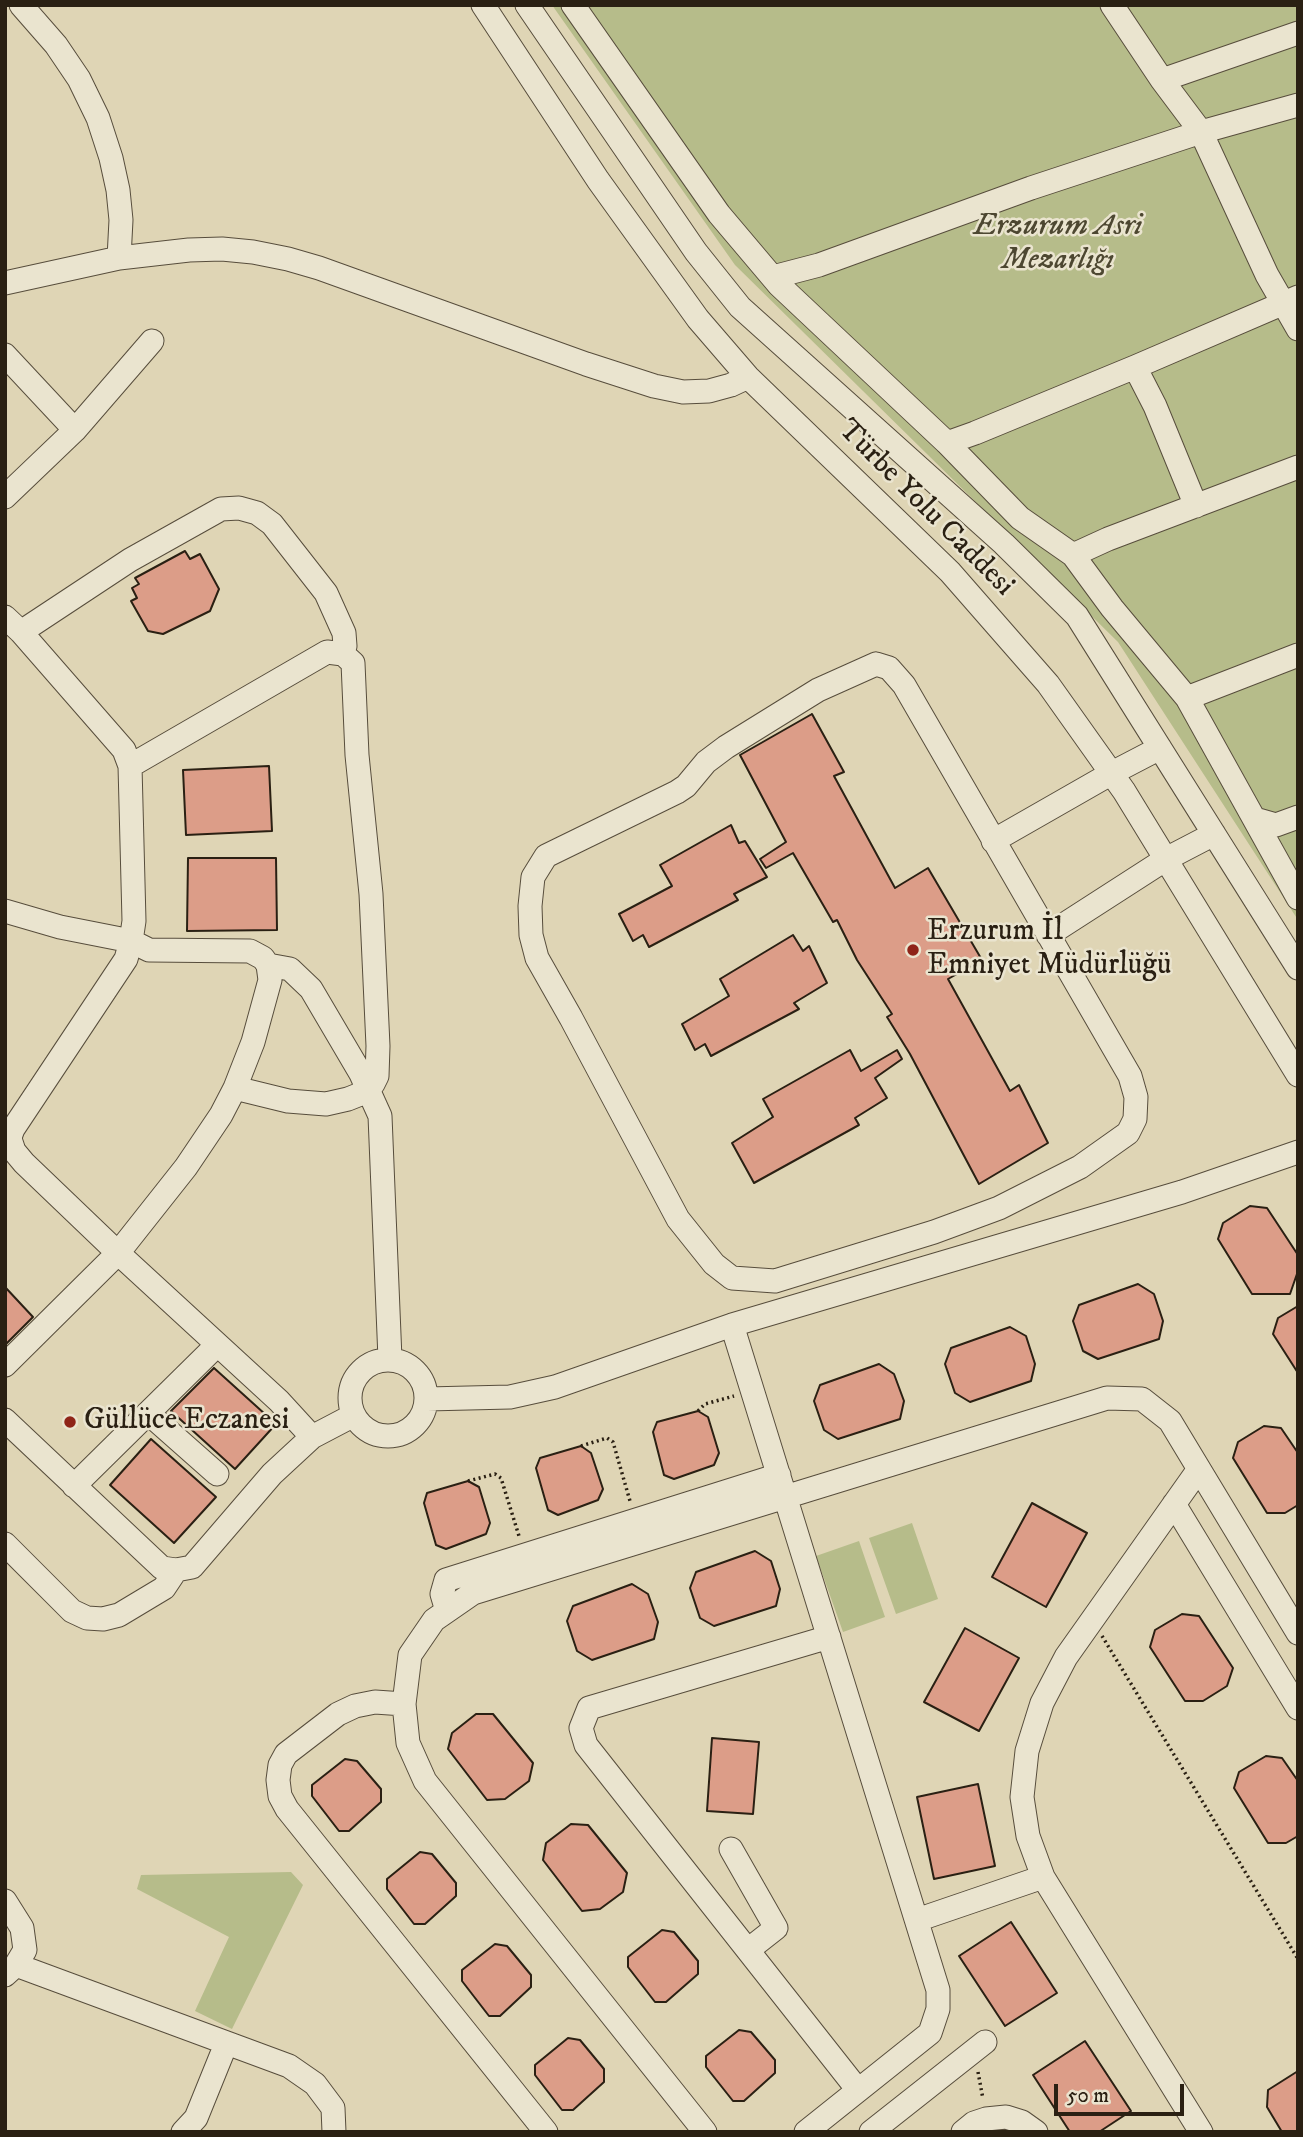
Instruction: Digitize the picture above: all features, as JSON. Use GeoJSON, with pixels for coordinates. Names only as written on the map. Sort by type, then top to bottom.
{"type":"FeatureCollection","features":[{"type":"Feature","properties":{"kind":"street"},"geometry":{"type":"LineString","coordinates":[[21,5],[56,45],[79,79],[98,118],[118,191],[121,220],[119,258]]}},
{"type":"Feature","properties":{"kind":"street","name":"Türbe Yolu Caddesi"},"geometry":{"type":"LineString","coordinates":[[483,5],[598,180],[698,319],[748,377],[950,572],[1048,684],[1112,773],[1298,1075]]}},
{"type":"Feature","properties":{"kind":"street","name":"Türbe Yolu Caddesi"},"geometry":{"type":"LineString","coordinates":[[527,5],[696,252],[740,307],[1004,544],[1077,617],[1298,968]]}},
{"type":"Feature","properties":{"kind":"street"},"geometry":{"type":"LineString","coordinates":[[573,5],[719,214],[779,285],[947,443],[1020,519],[1073,555],[1112,608],[1186,698],[1298,898]]}},
{"type":"Feature","properties":{"kind":"street"},"geometry":{"type":"LineString","coordinates":[[1112,5],[1200,132],[1267,275],[1291,300],[1298,329]]}},
{"type":"Feature","properties":{"kind":"street"},"geometry":{"type":"LineString","coordinates":[[1162,80],[1298,33]]}},
{"type":"Feature","properties":{"kind":"street"},"geometry":{"type":"LineString","coordinates":[[774,277],[819,265],[1031,188],[1200,132],[1298,105]]}},
{"type":"Feature","properties":{"kind":"street"},"geometry":{"type":"LineString","coordinates":[[5,283],[119,258],[189,250],[253,252],[288,258],[319,268],[654,386],[683,392],[709,391],[748,377]]}},
{"type":"Feature","properties":{"kind":"street"},"geometry":{"type":"LineString","coordinates":[[947,443],[1291,300]]}},
{"type":"Feature","properties":{"kind":"street"},"geometry":{"type":"LineString","coordinates":[[5,497],[75,430],[152,341]]}},
{"type":"Feature","properties":{"kind":"street"},"geometry":{"type":"LineString","coordinates":[[5,355],[75,430]]}},
{"type":"Feature","properties":{"kind":"street"},"geometry":{"type":"LineString","coordinates":[[1135,367],[1156,406],[1196,506]]}},
{"type":"Feature","properties":{"kind":"street"},"geometry":{"type":"LineString","coordinates":[[1073,555],[1108,539],[1298,467]]}},
{"type":"Feature","properties":{"kind":"street"},"geometry":{"type":"LineString","coordinates":[[312,1437],[279,1401],[118,1253],[14,1151],[10,1137],[13,1129],[126,960],[134,921],[130,766],[124,750],[13,624],[221,509],[239,508],[257,513],[272,524],[326,593],[344,634],[343,654]]}},
{"type":"Feature","properties":{"kind":"street"},"geometry":{"type":"LineString","coordinates":[[130,766],[327,653],[343,654],[353,663],[357,755],[371,894],[377,1076],[368,1088],[348,1099],[326,1104],[288,1101],[235,1088]]}},
{"type":"Feature","properties":{"kind":"street"},"geometry":{"type":"LineString","coordinates":[[1186,698],[1298,655]]}},
{"type":"Feature","properties":{"kind":"street"},"geometry":{"type":"LineString","coordinates":[[876,664],[889,668],[904,685],[1048,935],[1130,1076],[1136,1097],[1135,1119],[1128,1133],[1080,1167],[999,1208],[934,1232],[775,1280],[732,1278],[714,1264],[678,1219],[537,958],[531,935],[530,906],[533,877],[546,856],[677,792],[686,786],[706,762],[726,747],[818,690],[876,664]]}},
{"type":"Feature","properties":{"kind":"street"},"geometry":{"type":"LineString","coordinates":[[993,841],[1160,748]]}},
{"type":"Feature","properties":{"kind":"street"},"geometry":{"type":"LineString","coordinates":[[1255,819],[1276,825],[1298,817]]}},
{"type":"Feature","properties":{"kind":"street"},"geometry":{"type":"LineString","coordinates":[[1048,935],[1166,859],[1214,834]]}},
{"type":"Feature","properties":{"kind":"street"},"geometry":{"type":"LineString","coordinates":[[5,911],[60,927],[131,941],[149,950],[250,950],[263,958],[268,965],[270,980],[265,1006],[235,1088],[221,1115],[186,1167],[118,1253],[5,1365]]}},
{"type":"Feature","properties":{"kind":"street"},"geometry":{"type":"LineString","coordinates":[[268,965],[290,969],[311,989],[368,1088],[380,1116],[390,1359]]}},
{"type":"Feature","properties":{"kind":"street"},"geometry":{"type":"LineString","coordinates":[[427,1399],[510,1397],[555,1387],[732,1325],[1169,1196],[1298,1152]]}},
{"type":"Feature","properties":{"kind":"street"},"geometry":{"type":"LineString","coordinates":[[732,1325],[938,1990],[938,2009],[930,2033],[806,2132]]}},
{"type":"Feature","properties":{"kind":"street"},"geometry":{"type":"LineString","coordinates":[[74,1486],[217,1345]]}},
{"type":"Feature","properties":{"kind":"street"},"geometry":{"type":"LineString","coordinates":[[390,1359],[412,1367],[426,1387],[427,1399],[425,1411],[409,1431],[384,1436],[372,1433],[361,1425],[350,1403],[350,1390],[360,1371],[369,1364],[390,1359]]}},
{"type":"Feature","properties":{"kind":"street"},"geometry":{"type":"LineString","coordinates":[[705,2132],[425,1781],[408,1742],[404,1704],[410,1655],[434,1620],[473,1593],[1107,1398],[1142,1399],[1170,1421],[1298,1633]]}},
{"type":"Feature","properties":{"kind":"street"},"geometry":{"type":"LineString","coordinates":[[148,1413],[217,1475]]}},
{"type":"Feature","properties":{"kind":"street"},"geometry":{"type":"LineString","coordinates":[[5,1420],[162,1568],[176,1570],[192,1567],[272,1474],[312,1437],[354,1415]]}},
{"type":"Feature","properties":{"kind":"street"},"geometry":{"type":"LineString","coordinates":[[1199,1469],[1066,1657],[1042,1703],[1027,1751],[1022,1797],[1028,1836],[1043,1877],[1201,2132]]}},
{"type":"Feature","properties":{"kind":"street"},"geometry":{"type":"LineString","coordinates":[[447,1611],[442,1594],[446,1580],[779,1475]]}},
{"type":"Feature","properties":{"kind":"street"},"geometry":{"type":"LineString","coordinates":[[1174,1504],[1294,1695]]}},
{"type":"Feature","properties":{"kind":"street"},"geometry":{"type":"LineString","coordinates":[[5,1544],[72,1611],[87,1618],[103,1619],[119,1615],[164,1588],[176,1570]]}},
{"type":"Feature","properties":{"kind":"street"},"geometry":{"type":"LineString","coordinates":[[829,1637],[589,1708],[581,1728],[586,1745],[858,2090]]}},
{"type":"Feature","properties":{"kind":"street"},"geometry":{"type":"LineString","coordinates":[[404,1704],[375,1702],[355,1706],[338,1714],[286,1754],[280,1765],[280,1796],[295,1820],[546,2132]]}},
{"type":"Feature","properties":{"kind":"street"},"geometry":{"type":"LineString","coordinates":[[732,1849],[776,1928],[748,1950]]}},
{"type":"Feature","properties":{"kind":"street"},"geometry":{"type":"LineString","coordinates":[[917,1920],[1043,1877]]}},
{"type":"Feature","properties":{"kind":"street"},"geometry":{"type":"LineString","coordinates":[[5,1901],[22,1928],[25,1950],[11,1970],[289,2066],[315,2084],[332,2108],[334,2132]]}},
{"type":"Feature","properties":{"kind":"street"},"geometry":{"type":"LineString","coordinates":[[871,2132],[985,2042]]}},
{"type":"Feature","properties":{"kind":"street"},"geometry":{"type":"LineString","coordinates":[[183,2132],[196,2118],[226,2044]]}},
{"type":"Feature","properties":{"kind":"street"},"geometry":{"type":"LineString","coordinates":[[963,2132],[974,2123],[1006,2117],[1022,2122],[1036,2132]]}},
{"type":"Feature","properties":{"kind":"path"},"geometry":{"type":"LineString","coordinates":[[698,1411],[705,1404],[752,1390]]}},
{"type":"Feature","properties":{"kind":"path"},"geometry":{"type":"LineString","coordinates":[[581,1446],[607,1438],[613,1443],[635,1520]]}},
{"type":"Feature","properties":{"kind":"path"},"geometry":{"type":"LineString","coordinates":[[468,1480],[495,1474],[501,1478],[525,1555]]}},
{"type":"Feature","properties":{"kind":"path"},"geometry":{"type":"LineString","coordinates":[[1091,1620],[1298,1959]]}},
{"type":"Feature","properties":{"kind":"path"},"geometry":{"type":"LineString","coordinates":[[977,2070],[986,2119]]}},
{"type":"Feature","properties":{"kind":"green space","name":"Erzurum Asri Mezarlığı"},"geometry":{"type":"Polygon","coordinates":[[[552,5],[1298,5],[1298,920],[1118,642],[735,265],[552,5]]]}},
{"type":"Feature","properties":{"kind":"green space"},"geometry":{"type":"Polygon","coordinates":[[[912,1523],[938,1599],[896,1614],[869,1538],[912,1523]]]}},
{"type":"Feature","properties":{"kind":"green space"},"geometry":{"type":"Polygon","coordinates":[[[859,1541],[885,1617],[843,1632],[816,1556],[859,1541]]]}},
{"type":"Feature","properties":{"kind":"green space"},"geometry":{"type":"Polygon","coordinates":[[[291,1872],[303,1885],[232,2029],[195,2011],[229,1937],[137,1889],[141,1875],[291,1872]]]}},
{"type":"Feature","properties":{"kind":"building"},"geometry":{"type":"Polygon","coordinates":[[[185,551],[190,559],[200,554],[219,589],[210,611],[163,634],[148,631],[131,601],[137,598],[132,588],[139,584],[135,578],[185,551]]]}},
{"type":"Feature","properties":{"kind":"building","name":"Erzurum İl Emniyet Müdürlüğü"},"geometry":{"type":"Polygon","coordinates":[[[812,714],[844,772],[834,776],[895,888],[928,868],[982,960],[948,979],[1010,1091],[1019,1085],[1048,1143],[979,1184],[910,1054],[887,1017],[892,1014],[857,960],[837,920],[833,922],[793,853],[766,868],[760,859],[786,842],[740,755],[812,714]]]}},
{"type":"Feature","properties":{"kind":"building"},"geometry":{"type":"Polygon","coordinates":[[[269,766],[272,831],[186,835],[183,770],[269,766]]]}},
{"type":"Feature","properties":{"kind":"building"},"geometry":{"type":"Polygon","coordinates":[[[731,825],[739,843],[745,841],[767,877],[734,894],[738,900],[649,947],[643,935],[633,941],[619,914],[672,886],[660,865],[731,825]]]}},
{"type":"Feature","properties":{"kind":"building"},"geometry":{"type":"Polygon","coordinates":[[[188,858],[276,858],[277,930],[187,931],[188,858]]]}},
{"type":"Feature","properties":{"kind":"building"},"geometry":{"type":"Polygon","coordinates":[[[793,935],[803,951],[809,946],[827,983],[794,1003],[799,1009],[711,1056],[705,1044],[695,1050],[682,1024],[729,996],[720,979],[793,935]]]}},
{"type":"Feature","properties":{"kind":"building"},"geometry":{"type":"Polygon","coordinates":[[[850,1050],[861,1071],[897,1050],[902,1059],[875,1078],[887,1098],[855,1118],[859,1125],[754,1183],[732,1143],[773,1117],[763,1099],[850,1050]]]}},
{"type":"Feature","properties":{"kind":"building"},"geometry":{"type":"Polygon","coordinates":[[[1250,1206],[1267,1208],[1298,1255],[1298,1271],[1290,1294],[1252,1294],[1218,1239],[1223,1223],[1250,1206]]]}},
{"type":"Feature","properties":{"kind":"building"},"geometry":{"type":"Polygon","coordinates":[[[1138,1284],[1154,1294],[1163,1321],[1159,1339],[1098,1359],[1083,1351],[1073,1321],[1079,1305],[1138,1284]]]}},
{"type":"Feature","properties":{"kind":"building"},"geometry":{"type":"Polygon","coordinates":[[[5,1287],[33,1317],[5,1345],[5,1287]]]}},
{"type":"Feature","properties":{"kind":"building"},"geometry":{"type":"Polygon","coordinates":[[[1298,1306],[1298,1373],[1273,1334],[1278,1318],[1298,1306]]]}},
{"type":"Feature","properties":{"kind":"building"},"geometry":{"type":"Polygon","coordinates":[[[1010,1327],[1026,1336],[1035,1364],[1031,1381],[970,1402],[955,1393],[945,1364],[951,1348],[1010,1327]]]}},
{"type":"Feature","properties":{"kind":"building"},"geometry":{"type":"Polygon","coordinates":[[[879,1364],[894,1374],[904,1401],[900,1419],[838,1439],[824,1430],[814,1401],[820,1385],[879,1364]]]}},
{"type":"Feature","properties":{"kind":"building"},"geometry":{"type":"Polygon","coordinates":[[[214,1368],[276,1424],[235,1469],[171,1411],[214,1368]]]}},
{"type":"Feature","properties":{"kind":"building"},"geometry":{"type":"Polygon","coordinates":[[[698,1411],[708,1417],[719,1453],[714,1465],[674,1479],[664,1475],[653,1432],[657,1422],[698,1411]]]}},
{"type":"Feature","properties":{"kind":"building"},"geometry":{"type":"Polygon","coordinates":[[[1264,1426],[1281,1428],[1298,1453],[1298,1505],[1285,1513],[1267,1513],[1233,1458],[1238,1442],[1264,1426]]]}},
{"type":"Feature","properties":{"kind":"building"},"geometry":{"type":"Polygon","coordinates":[[[151,1439],[216,1497],[174,1543],[110,1485],[151,1439]]]}},
{"type":"Feature","properties":{"kind":"building"},"geometry":{"type":"Polygon","coordinates":[[[581,1446],[591,1453],[603,1489],[598,1500],[558,1515],[548,1510],[536,1468],[540,1458],[581,1446]]]}},
{"type":"Feature","properties":{"kind":"building"},"geometry":{"type":"Polygon","coordinates":[[[468,1481],[479,1487],[490,1523],[486,1534],[446,1549],[436,1545],[424,1503],[427,1493],[468,1481]]]}},
{"type":"Feature","properties":{"kind":"building"},"geometry":{"type":"Polygon","coordinates":[[[1032,1503],[1087,1533],[1046,1607],[992,1577],[1032,1503]]]}},
{"type":"Feature","properties":{"kind":"building"},"geometry":{"type":"Polygon","coordinates":[[[755,1551],[771,1561],[780,1589],[776,1606],[714,1626],[700,1618],[690,1588],[696,1572],[755,1551]]]}},
{"type":"Feature","properties":{"kind":"building"},"geometry":{"type":"Polygon","coordinates":[[[632,1584],[648,1594],[658,1622],[654,1639],[592,1660],[577,1651],[567,1621],[573,1606],[632,1584]]]}},
{"type":"Feature","properties":{"kind":"building"},"geometry":{"type":"Polygon","coordinates":[[[1182,1614],[1199,1616],[1233,1668],[1227,1686],[1203,1701],[1185,1701],[1150,1647],[1155,1630],[1182,1614]]]}},
{"type":"Feature","properties":{"kind":"building"},"geometry":{"type":"Polygon","coordinates":[[[965,1628],[1019,1658],[979,1731],[924,1702],[965,1628]]]}},
{"type":"Feature","properties":{"kind":"building"},"geometry":{"type":"Polygon","coordinates":[[[476,1714],[493,1714],[533,1763],[529,1781],[505,1799],[487,1800],[448,1749],[452,1733],[476,1714]]]}},
{"type":"Feature","properties":{"kind":"building"},"geometry":{"type":"Polygon","coordinates":[[[712,1738],[759,1742],[753,1814],[707,1811],[712,1738]]]}},
{"type":"Feature","properties":{"kind":"building"},"geometry":{"type":"Polygon","coordinates":[[[1266,1756],[1282,1758],[1298,1781],[1298,1836],[1286,1843],[1268,1843],[1234,1788],[1239,1772],[1266,1756]]]}},
{"type":"Feature","properties":{"kind":"building"},"geometry":{"type":"Polygon","coordinates":[[[345,1759],[357,1761],[381,1789],[381,1802],[349,1831],[339,1831],[312,1796],[312,1785],[345,1759]]]}},
{"type":"Feature","properties":{"kind":"building"},"geometry":{"type":"Polygon","coordinates":[[[978,1784],[995,1866],[934,1879],[917,1797],[978,1784]]]}},
{"type":"Feature","properties":{"kind":"building"},"geometry":{"type":"Polygon","coordinates":[[[571,1824],[588,1825],[627,1873],[623,1892],[600,1909],[582,1911],[543,1860],[546,1843],[571,1824]]]}},
{"type":"Feature","properties":{"kind":"building"},"geometry":{"type":"Polygon","coordinates":[[[420,1852],[432,1854],[456,1883],[456,1896],[425,1924],[414,1924],[387,1889],[387,1879],[420,1852]]]}},
{"type":"Feature","properties":{"kind":"building"},"geometry":{"type":"Polygon","coordinates":[[[1011,1922],[1057,1993],[1005,2026],[959,1956],[1011,1922]]]}},
{"type":"Feature","properties":{"kind":"building"},"geometry":{"type":"Polygon","coordinates":[[[662,1930],[674,1932],[698,1961],[698,1974],[666,2002],[655,2002],[628,1967],[628,1957],[662,1930]]]}},
{"type":"Feature","properties":{"kind":"building"},"geometry":{"type":"Polygon","coordinates":[[[495,1944],[507,1946],[531,1975],[531,1987],[500,2016],[489,2016],[462,1981],[462,1970],[495,1944]]]}},
{"type":"Feature","properties":{"kind":"building"},"geometry":{"type":"Polygon","coordinates":[[[739,2030],[751,2032],[775,2060],[775,2073],[744,2101],[733,2101],[706,2067],[706,2056],[739,2030]]]}},
{"type":"Feature","properties":{"kind":"building"},"geometry":{"type":"Polygon","coordinates":[[[568,2038],[580,2040],[604,2069],[604,2082],[573,2110],[562,2110],[535,2075],[535,2065],[568,2038]]]}},
{"type":"Feature","properties":{"kind":"building"},"geometry":{"type":"Polygon","coordinates":[[[1085,2041],[1131,2111],[1099,2132],[1070,2132],[1033,2075],[1085,2041]]]}},
{"type":"Feature","properties":{"kind":"building"},"geometry":{"type":"Polygon","coordinates":[[[1298,2071],[1298,2132],[1282,2132],[1267,2107],[1268,2090],[1298,2071]]]}},
{"type":"Feature","properties":{"kind":"place","name":"Erzurum İl Emniyet Müdürlüğü"},"geometry":{"type":"Point","coordinates":[913,950]}},
{"type":"Feature","properties":{"kind":"place","name":"Güllüce Eczanesi"},"geometry":{"type":"Point","coordinates":[70,1422]}}]}
